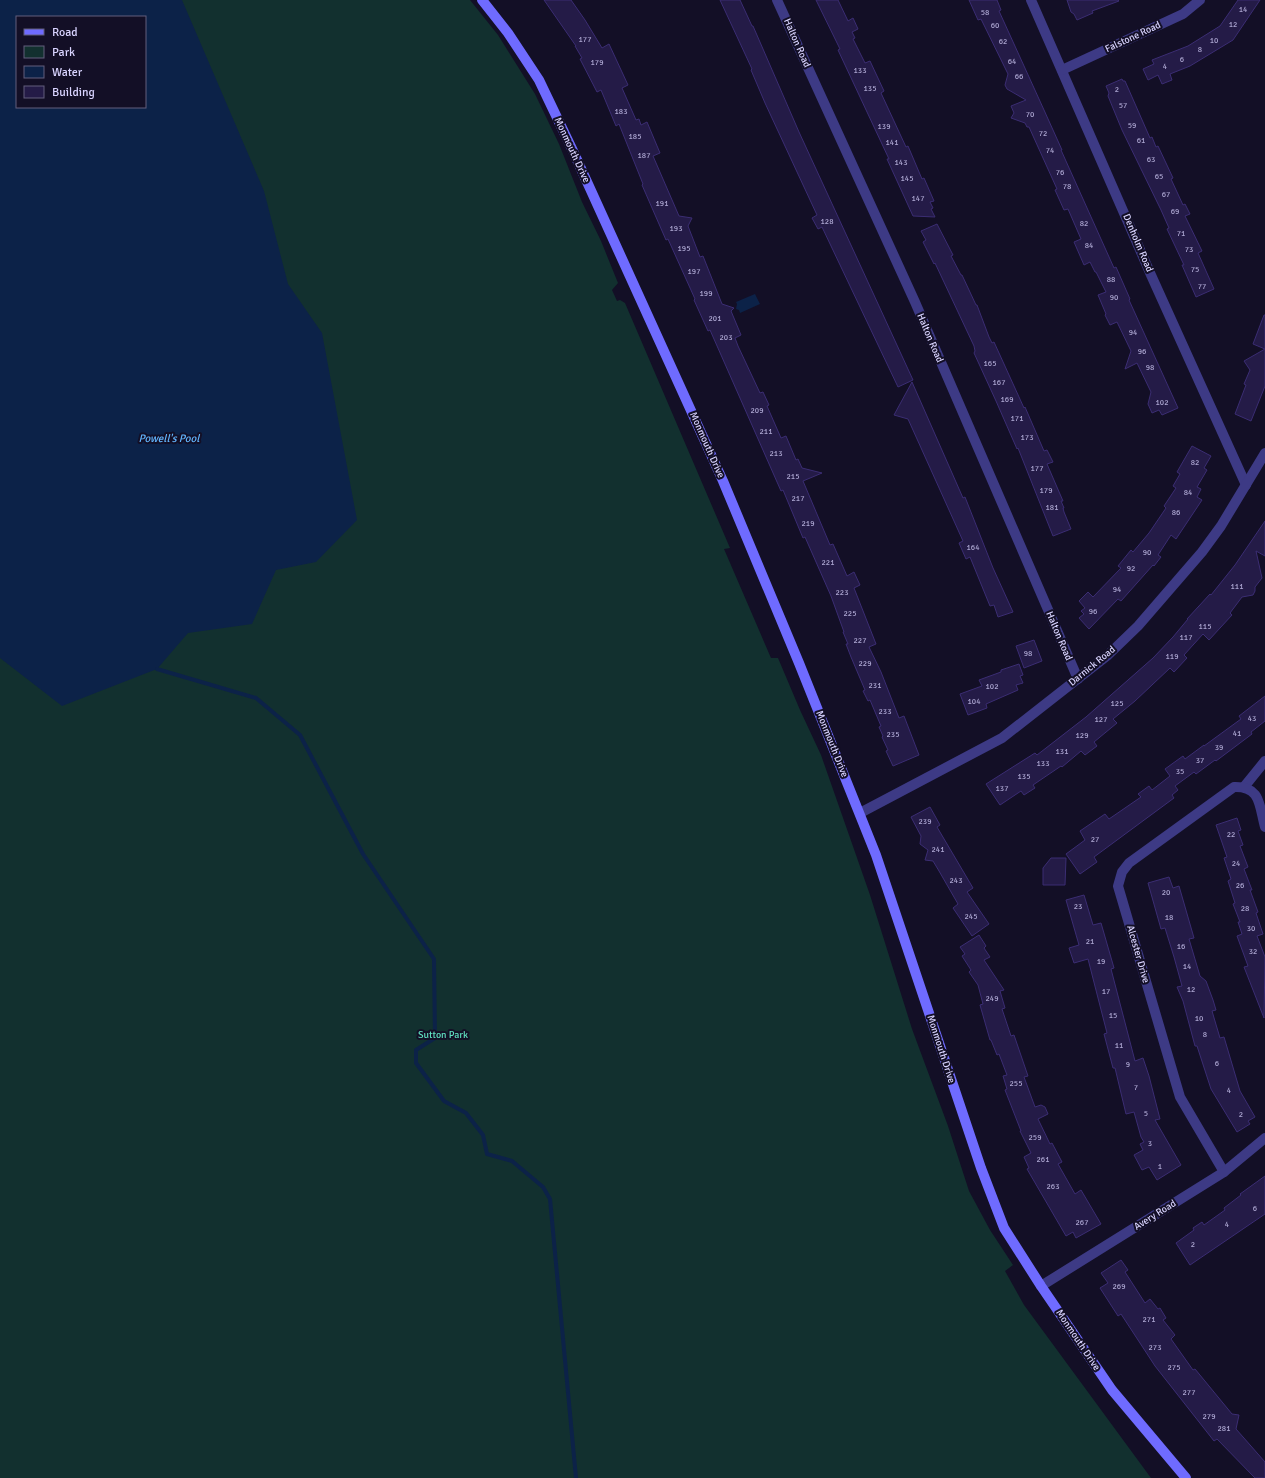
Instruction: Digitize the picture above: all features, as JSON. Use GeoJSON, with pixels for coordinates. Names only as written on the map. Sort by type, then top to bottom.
{"type":"FeatureCollection","features":[{"type":"Feature","properties":{"kind":"street","name":"Monmouth Drive"},"geometry":{"type":"LineString","coordinates":[[482,0],[508,33],[539,80],[573,151],[723,481],[799,663],[876,855],[981,1168],[1004,1228],[1041,1286],[1112,1390],[1186,1478]]}},
{"type":"Feature","properties":{"kind":"street","name":"Halton Road"},"geometry":{"type":"LineString","coordinates":[[777,0],[915,302],[1078,679]]}},
{"type":"Feature","properties":{"kind":"street","name":"Denholm Road"},"geometry":{"type":"LineString","coordinates":[[1031,0],[1246,485]]}},
{"type":"Feature","properties":{"kind":"street","name":"Falstone Road"},"geometry":{"type":"LineString","coordinates":[[1062,70],[1183,14],[1200,0]]}},
{"type":"Feature","properties":{"kind":"street","name":"Darnick Road"},"geometry":{"type":"LineString","coordinates":[[860,813],[1002,738],[1108,655],[1138,626],[1202,552],[1221,526],[1265,453]]}},
{"type":"Feature","properties":{"kind":"street"},"geometry":{"type":"LineString","coordinates":[[1265,762],[1244,787],[1252,790],[1257,796],[1265,827]]}},
{"type":"Feature","properties":{"kind":"street","name":"Alcester Drive"},"geometry":{"type":"LineString","coordinates":[[1224,1172],[1180,1097],[1118,886],[1122,872],[1129,863],[1226,792],[1234,787],[1244,787]]}},
{"type":"Feature","properties":{"kind":"street","name":"Avery Road"},"geometry":{"type":"LineString","coordinates":[[1041,1286],[1224,1172],[1265,1138]]}},
{"type":"Feature","properties":{"kind":"green space","name":"Sutton Park"},"geometry":{"type":"Polygon","coordinates":[[[0,0],[470,0],[498,35],[535,94],[559,144],[582,202],[601,241],[618,283],[612,290],[617,301],[620,300],[625,303],[730,548],[724,549],[771,658],[778,658],[821,755],[870,895],[912,1029],[948,1126],[969,1191],[990,1230],[1013,1265],[1005,1271],[1024,1305],[1151,1478],[0,1478],[0,0]]]}},
{"type":"Feature","properties":{"kind":"water","name":"Powell's Pool"},"geometry":{"type":"Polygon","coordinates":[[[0,0],[182,0],[264,191],[288,284],[322,333],[357,520],[316,562],[276,570],[252,624],[188,633],[157,669],[62,706],[0,658],[0,0]]]}},
{"type":"Feature","properties":{"kind":"water"},"geometry":{"type":"Polygon","coordinates":[[[755,294],[760,304],[740,313],[739,310],[736,309],[736,302],[755,294]]]}},
{"type":"Feature","properties":{"kind":"building"},"geometry":{"type":"Polygon","coordinates":[[[544,0],[571,0],[602,48],[609,44],[628,85],[622,88],[636,120],[639,119],[641,125],[647,122],[660,153],[653,156],[679,216],[692,218],[688,226],[700,257],[703,256],[722,304],[734,308],[731,311],[741,335],[735,338],[760,393],[763,392],[769,405],[767,406],[781,438],[786,436],[796,460],[798,459],[802,468],[822,473],[803,481],[830,545],[833,544],[847,576],[854,572],[860,585],[854,588],[876,644],[869,647],[881,672],[899,718],[904,716],[919,755],[893,766],[886,751],[888,750],[879,727],[881,726],[870,700],[868,701],[863,691],[865,690],[846,644],[848,644],[831,596],[805,537],[803,538],[783,490],[781,491],[710,330],[708,331],[694,300],[695,299],[668,239],[666,240],[642,185],[643,184],[619,124],[616,126],[601,90],[597,92],[580,59],[582,58],[576,46],[544,0]]]}},
{"type":"Feature","properties":{"kind":"building"},"geometry":{"type":"Polygon","coordinates":[[[720,0],[740,0],[913,380],[898,387],[822,227],[818,229],[812,218],[817,215],[765,103],[751,70],[752,69],[720,0]]]}},
{"type":"Feature","properties":{"kind":"building"},"geometry":{"type":"Polygon","coordinates":[[[816,0],[838,0],[848,21],[853,18],[858,29],[852,32],[855,38],[853,39],[865,63],[870,61],[884,91],[881,93],[906,147],[908,146],[922,179],[924,178],[934,201],[930,202],[933,208],[931,209],[935,217],[913,216],[887,159],[889,159],[838,50],[840,49],[816,0]]]}},
{"type":"Feature","properties":{"kind":"building"},"geometry":{"type":"Polygon","coordinates":[[[969,0],[997,0],[1001,10],[999,11],[1114,268],[1116,267],[1130,299],[1129,300],[1178,408],[1162,415],[1159,410],[1152,413],[1148,404],[1151,392],[1137,363],[1125,369],[1131,351],[1117,322],[1110,325],[1105,315],[1106,314],[1098,295],[1106,292],[1090,262],[1084,265],[1074,242],[1081,239],[1068,209],[1064,210],[1055,190],[1057,189],[1029,127],[1027,127],[1025,123],[1011,118],[1014,113],[1011,106],[1026,100],[1007,89],[1005,85],[1008,74],[981,19],[978,20],[969,0]]]}},
{"type":"Feature","properties":{"kind":"building"},"geometry":{"type":"Polygon","coordinates":[[[1067,0],[1119,1],[1092,11],[1093,13],[1077,20],[1071,12],[1067,0]]]}},
{"type":"Feature","properties":{"kind":"building"},"geometry":{"type":"Polygon","coordinates":[[[1238,0],[1260,0],[1233,40],[1190,66],[1170,74],[1172,80],[1162,84],[1158,75],[1148,80],[1143,69],[1154,64],[1152,60],[1188,46],[1220,26],[1238,0]]]}},
{"type":"Feature","properties":{"kind":"building"},"geometry":{"type":"Polygon","coordinates":[[[1122,79],[1125,81],[1150,138],[1152,137],[1156,147],[1158,146],[1173,178],[1171,179],[1183,205],[1185,204],[1190,214],[1185,216],[1202,251],[1198,253],[1214,289],[1196,297],[1182,265],[1184,265],[1167,229],[1169,228],[1122,130],[1108,96],[1109,93],[1106,86],[1122,79]]]}},
{"type":"Feature","properties":{"kind":"building"},"geometry":{"type":"Polygon","coordinates":[[[937,224],[953,255],[951,256],[977,305],[989,337],[992,343],[994,342],[1044,451],[1047,450],[1053,462],[1047,464],[1063,501],[1061,501],[1064,512],[1071,529],[1053,536],[1018,448],[1017,449],[974,353],[974,346],[935,263],[934,264],[923,242],[926,240],[921,231],[937,224]]]}},
{"type":"Feature","properties":{"kind":"building"},"geometry":{"type":"Polygon","coordinates":[[[1265,315],[1265,349],[1253,344],[1265,315]]]}},
{"type":"Feature","properties":{"kind":"building"},"geometry":{"type":"Polygon","coordinates":[[[1265,349],[1265,386],[1251,421],[1235,414],[1250,370],[1244,361],[1265,349]]]}},
{"type":"Feature","properties":{"kind":"building"},"geometry":{"type":"Polygon","coordinates":[[[912,382],[963,498],[965,497],[993,568],[1013,612],[998,617],[994,605],[990,606],[970,557],[966,559],[959,543],[963,541],[908,419],[894,415],[912,382]]]}},
{"type":"Feature","properties":{"kind":"building"},"geometry":{"type":"Polygon","coordinates":[[[1192,446],[1211,456],[1204,468],[1207,470],[1197,487],[1201,489],[1197,497],[1202,500],[1176,539],[1171,535],[1158,555],[1161,557],[1154,566],[1153,565],[1121,601],[1118,599],[1089,629],[1079,618],[1084,614],[1081,611],[1085,608],[1079,601],[1088,592],[1093,597],[1121,568],[1118,566],[1131,550],[1133,552],[1149,533],[1166,508],[1164,506],[1176,488],[1173,486],[1180,474],[1177,472],[1192,446]]]}},
{"type":"Feature","properties":{"kind":"building"},"geometry":{"type":"Polygon","coordinates":[[[1265,521],[1265,556],[1256,551],[1262,578],[1255,587],[1253,595],[1242,597],[1230,613],[1232,615],[1209,640],[1203,634],[1184,655],[1187,658],[1174,672],[1170,668],[1135,701],[1113,719],[1117,723],[1094,742],[1097,746],[1085,755],[1081,751],[1062,767],[1061,766],[1033,785],[1035,788],[1024,795],[1021,791],[1000,805],[986,784],[1035,753],[1037,755],[1086,717],[1153,658],[1210,594],[1211,595],[1235,565],[1265,521]]]}},
{"type":"Feature","properties":{"kind":"building"},"geometry":{"type":"Polygon","coordinates":[[[1034,640],[1042,661],[1024,668],[1016,646],[1034,640]]]}},
{"type":"Feature","properties":{"kind":"building"},"geometry":{"type":"Polygon","coordinates":[[[1019,664],[1023,675],[1020,676],[1023,683],[1016,685],[1018,690],[986,704],[987,708],[968,715],[960,694],[982,686],[979,680],[1019,664]]]}},
{"type":"Feature","properties":{"kind":"building"},"geometry":{"type":"Polygon","coordinates":[[[1265,696],[1265,721],[1251,732],[1252,734],[1216,761],[1215,760],[1196,774],[1194,772],[1175,786],[1178,790],[1172,795],[1174,798],[1094,857],[1097,862],[1080,874],[1066,854],[1085,840],[1080,831],[1105,814],[1109,819],[1141,797],[1138,794],[1149,786],[1152,790],[1170,776],[1165,769],[1183,756],[1185,759],[1241,719],[1239,716],[1265,696]]]}},
{"type":"Feature","properties":{"kind":"building"},"geometry":{"type":"Polygon","coordinates":[[[930,807],[940,825],[937,827],[973,888],[967,892],[989,924],[972,936],[953,908],[958,904],[933,861],[925,860],[928,850],[920,844],[921,836],[911,817],[930,807]]]}},
{"type":"Feature","properties":{"kind":"building"},"geometry":{"type":"Polygon","coordinates":[[[1237,818],[1241,830],[1238,831],[1243,845],[1240,846],[1248,867],[1244,869],[1252,890],[1250,890],[1258,912],[1256,913],[1263,934],[1257,936],[1265,957],[1264,1018],[1244,967],[1248,966],[1237,936],[1242,934],[1238,922],[1240,922],[1233,904],[1235,903],[1228,881],[1231,879],[1224,858],[1227,857],[1216,825],[1237,818]]]}},
{"type":"Feature","properties":{"kind":"building"},"geometry":{"type":"Polygon","coordinates":[[[1051,858],[1066,858],[1065,885],[1043,885],[1043,868],[1051,858]]]}},
{"type":"Feature","properties":{"kind":"building"},"geometry":{"type":"Polygon","coordinates":[[[1169,877],[1173,888],[1179,886],[1194,938],[1189,939],[1200,976],[1206,981],[1213,1000],[1216,1010],[1212,1011],[1220,1038],[1224,1037],[1240,1091],[1255,1117],[1248,1121],[1250,1124],[1237,1132],[1211,1089],[1197,1046],[1195,1046],[1183,1001],[1177,987],[1182,986],[1174,957],[1165,928],[1161,929],[1148,883],[1169,877]]]}},
{"type":"Feature","properties":{"kind":"building"},"geometry":{"type":"Polygon","coordinates":[[[1084,895],[1093,925],[1101,923],[1114,968],[1111,969],[1135,1061],[1143,1058],[1149,1076],[1160,1119],[1155,1120],[1181,1165],[1157,1180],[1149,1167],[1142,1170],[1134,1155],[1143,1150],[1140,1144],[1144,1142],[1141,1137],[1134,1112],[1126,1114],[1115,1068],[1113,1068],[1104,1034],[1107,1033],[1088,959],[1074,963],[1069,948],[1079,945],[1066,900],[1084,895]]]}},
{"type":"Feature","properties":{"kind":"building"},"geometry":{"type":"Polygon","coordinates":[[[979,935],[986,946],[984,948],[990,957],[984,960],[1004,990],[1000,991],[1005,1008],[1002,1009],[1011,1036],[1014,1035],[1028,1076],[1024,1077],[1035,1107],[1041,1105],[1045,1107],[1048,1114],[1038,1119],[1050,1144],[1052,1143],[1062,1162],[1058,1164],[1075,1194],[1081,1190],[1101,1224],[1076,1238],[1073,1232],[1066,1236],[1027,1169],[1029,1168],[1024,1157],[1031,1153],[1020,1131],[1005,1090],[1007,1089],[1003,1076],[1007,1075],[999,1054],[997,1055],[990,1040],[980,1005],[983,1004],[978,985],[969,972],[971,970],[962,956],[965,954],[960,947],[979,935]]]}},
{"type":"Feature","properties":{"kind":"building"},"geometry":{"type":"Polygon","coordinates":[[[1265,1176],[1265,1214],[1190,1265],[1176,1243],[1194,1230],[1193,1228],[1202,1222],[1204,1225],[1225,1210],[1224,1208],[1241,1195],[1240,1194],[1265,1176]]]}},
{"type":"Feature","properties":{"kind":"building"},"geometry":{"type":"Polygon","coordinates":[[[1121,1260],[1128,1270],[1125,1272],[1145,1303],[1150,1299],[1158,1309],[1160,1308],[1166,1318],[1163,1320],[1175,1335],[1171,1339],[1193,1370],[1195,1369],[1232,1414],[1239,1415],[1236,1429],[1265,1462],[1265,1478],[1255,1478],[1217,1439],[1214,1441],[1155,1366],[1121,1314],[1118,1316],[1100,1288],[1108,1283],[1101,1273],[1121,1260]]]}},
{"type":"Feature","properties":{"kind":"waterway"},"geometry":{"type":"LineString","coordinates":[[157,669],[256,698],[300,735],[363,854],[434,959],[435,1038],[416,1050],[416,1063],[444,1101],[466,1113],[483,1135],[487,1154],[512,1161],[543,1187],[550,1199],[576,1478]]}}]}
